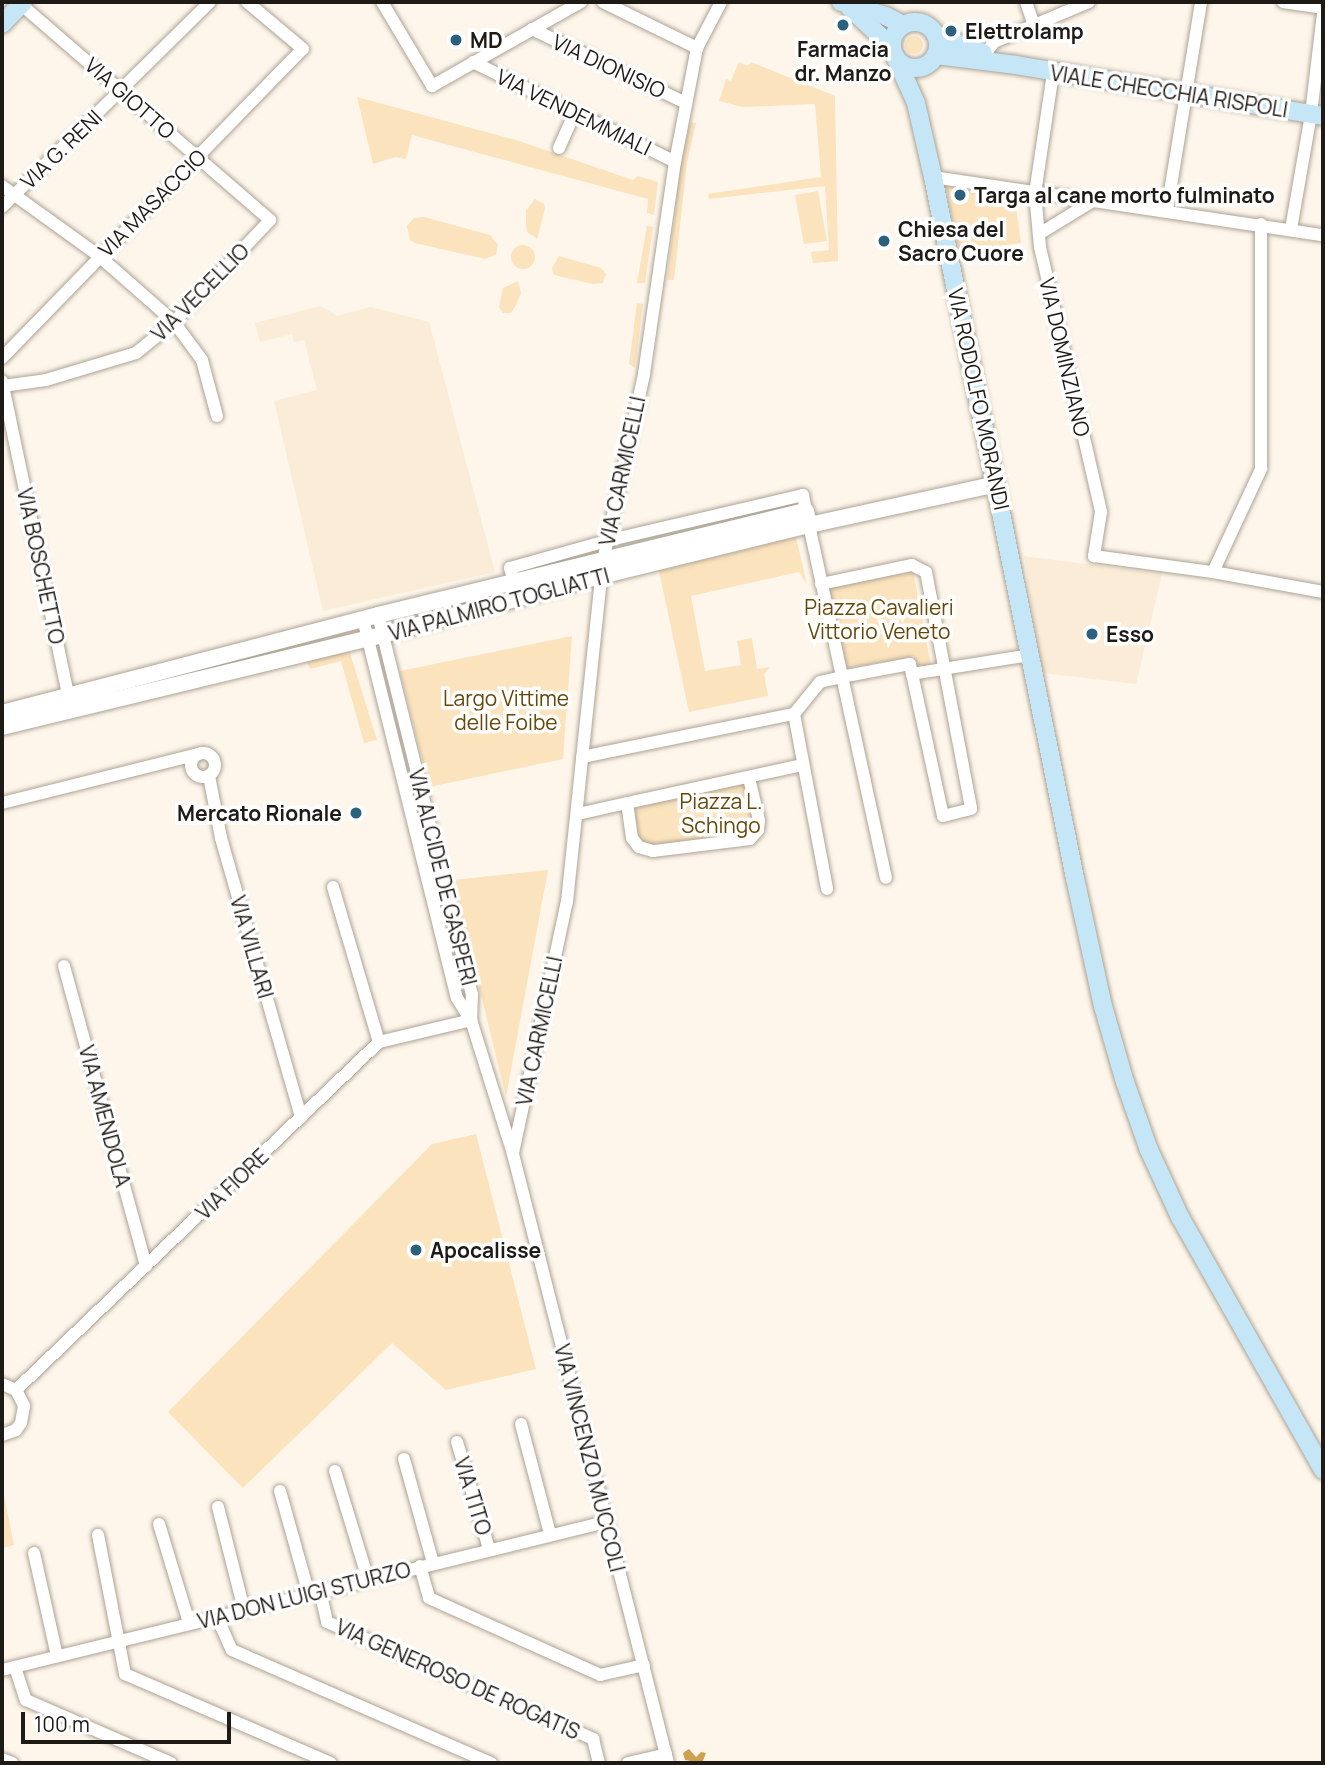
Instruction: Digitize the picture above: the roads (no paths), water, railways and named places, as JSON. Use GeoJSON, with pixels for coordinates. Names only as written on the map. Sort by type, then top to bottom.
{"type":"FeatureCollection","features":[{"type":"Feature","properties":{"kind":"main road"},"geometry":{"type":"LineString","coordinates":[[2,24],[21,3]]}},
{"type":"Feature","properties":{"kind":"main road","name":"VIALE CHECCHIA RISPOLI"},"geometry":{"type":"LineString","coordinates":[[842,3],[881,9],[903,25],[918,21],[936,35],[1016,65],[1317,115]]}},
{"type":"Feature","properties":{"kind":"main road","name":"VIALE CHECCHIA RISPOLI"},"geometry":{"type":"LineString","coordinates":[[842,3],[906,66],[928,61],[1016,65]]}},
{"type":"Feature","properties":{"kind":"main road"},"geometry":{"type":"LineString","coordinates":[[893,52],[894,34],[903,25]]}},
{"type":"Feature","properties":{"kind":"main road"},"geometry":{"type":"LineString","coordinates":[[928,61],[936,35]]}},
{"type":"Feature","properties":{"kind":"main road","name":"VIA RODOLFO MORANDI"},"geometry":{"type":"LineString","coordinates":[[893,52],[916,103],[933,177],[1103,1006],[1136,1116],[1180,1217],[1323,1470]]}},
{"type":"Feature","properties":{"kind":"main road","name":"VIA RODOLFO MORANDI"},"geometry":{"type":"LineString","coordinates":[[916,103],[928,61]]}},
{"type":"Feature","properties":{"kind":"street","name":"VIA G. RENI"},"geometry":{"type":"LineString","coordinates":[[2,207],[210,2]]}},
{"type":"Feature","properties":{"kind":"street","name":"VIA MASACCIO"},"geometry":{"type":"LineString","coordinates":[[2,358],[303,50],[247,2]]}},
{"type":"Feature","properties":{"kind":"street"},"geometry":{"type":"LineString","coordinates":[[382,2],[432,86],[581,2]]}},
{"type":"Feature","properties":{"kind":"street"},"geometry":{"type":"LineString","coordinates":[[603,2],[697,48]]}},
{"type":"Feature","properties":{"kind":"street","name":"VIA CARMICELLI"},"geometry":{"type":"LineString","coordinates":[[513,1154],[567,902],[602,568],[644,374],[674,162],[697,48],[721,2]]}},
{"type":"Feature","properties":{"kind":"street"},"geometry":{"type":"LineString","coordinates":[[1026,2],[1034,25]]}},
{"type":"Feature","properties":{"kind":"street"},"geometry":{"type":"LineString","coordinates":[[985,54],[994,42],[1089,2]]}},
{"type":"Feature","properties":{"kind":"street"},"geometry":{"type":"LineString","coordinates":[[1167,210],[1201,2]]}},
{"type":"Feature","properties":{"kind":"street"},"geometry":{"type":"LineString","coordinates":[[1283,2],[1323,8]]}},
{"type":"Feature","properties":{"kind":"street","name":"VIA GIOTTO"},"geometry":{"type":"LineString","coordinates":[[21,3],[270,220]]}},
{"type":"Feature","properties":{"kind":"street"},"geometry":{"type":"LineString","coordinates":[[1291,229],[1317,115],[1323,14]]}},
{"type":"Feature","properties":{"kind":"street","name":"VIA DIONISIO"},"geometry":{"type":"LineString","coordinates":[[532,29],[686,103]]}},
{"type":"Feature","properties":{"kind":"street","name":"VIA VENDEMMIALI"},"geometry":{"type":"LineString","coordinates":[[473,62],[674,162]]}},
{"type":"Feature","properties":{"kind":"street","name":"VIA DOMINZIANO"},"geometry":{"type":"LineString","coordinates":[[1052,73],[1035,193],[1039,234],[1101,512],[1094,556],[1213,572]]}},
{"type":"Feature","properties":{"kind":"street"},"geometry":{"type":"LineString","coordinates":[[559,148],[575,112]]}},
{"type":"Feature","properties":{"kind":"street"},"geometry":{"type":"LineString","coordinates":[[933,177],[1323,235]]}},
{"type":"Feature","properties":{"kind":"street"},"geometry":{"type":"LineString","coordinates":[[2,186],[99,256],[174,322],[202,360],[217,415]]}},
{"type":"Feature","properties":{"kind":"street"},"geometry":{"type":"LineString","coordinates":[[1039,234],[1091,202]]}},
{"type":"Feature","properties":{"kind":"street","name":"VIA VECELLIO"},"geometry":{"type":"LineString","coordinates":[[2,384],[46,380],[136,353],[174,322],[270,220]]}},
{"type":"Feature","properties":{"kind":"street"},"geometry":{"type":"LineString","coordinates":[[1261,224],[1261,469],[1213,572],[1323,592]]}},
{"type":"Feature","properties":{"kind":"street","name":"VIA BOSCHETTO"},"geometry":{"type":"LineString","coordinates":[[2,384],[70,702]]}},
{"type":"Feature","properties":{"kind":"street","name":"VIA PALMIRO TOGLIATTI"},"geometry":{"type":"LineString","coordinates":[[2,713],[70,702],[375,637],[517,591],[602,568],[808,518],[997,484]]}},
{"type":"Feature","properties":{"kind":"street"},"geometry":{"type":"LineString","coordinates":[[517,591],[510,568],[606,541],[803,495],[886,878]]}},
{"type":"Feature","properties":{"kind":"street"},"geometry":{"type":"LineString","coordinates":[[582,757],[794,714],[820,682],[910,664],[943,816],[971,809],[926,572],[921,567],[912,565],[821,584]]}},
{"type":"Feature","properties":{"kind":"street","name":"VIA PALMIRO TOGLIATTI"},"geometry":{"type":"LineString","coordinates":[[2,727],[70,702],[370,617],[517,591]]}},
{"type":"Feature","properties":{"kind":"street","name":"VIA ALCIDE DE GASPERI"},"geometry":{"type":"LineString","coordinates":[[370,617],[457,998],[471,1020],[513,1154]]}},
{"type":"Feature","properties":{"kind":"street"},"geometry":{"type":"LineString","coordinates":[[912,674],[1031,654]]}},
{"type":"Feature","properties":{"kind":"street"},"geometry":{"type":"LineString","coordinates":[[794,714],[827,890]]}},
{"type":"Feature","properties":{"kind":"street","name":"VIA VILLARI"},"geometry":{"type":"LineString","coordinates":[[2,803],[198,754],[209,754],[214,759],[215,769],[209,776],[221,838],[301,1117]]}},
{"type":"Feature","properties":{"kind":"street"},"geometry":{"type":"LineString","coordinates":[[578,814],[803,765]]}},
{"type":"Feature","properties":{"kind":"street"},"geometry":{"type":"LineString","coordinates":[[627,803],[632,838],[639,847],[653,851],[750,839],[758,830],[759,820],[749,778]]}},
{"type":"Feature","properties":{"kind":"street"},"geometry":{"type":"LineString","coordinates":[[333,887],[379,1042],[471,1020]]}},
{"type":"Feature","properties":{"kind":"street","name":"VIA AMENDOLA"},"geometry":{"type":"LineString","coordinates":[[64,966],[146,1266]]}},
{"type":"Feature","properties":{"kind":"street","name":"VIA FIORE"},"geometry":{"type":"LineString","coordinates":[[16,1390],[379,1042]]}},
{"type":"Feature","properties":{"kind":"street","name":"VIA VINCENZO MUCCOLI"},"geometry":{"type":"LineString","coordinates":[[513,1154],[667,1758]]}},
{"type":"Feature","properties":{"kind":"street"},"geometry":{"type":"LineString","coordinates":[[2,1384],[16,1390],[24,1406],[24,1414],[16,1430],[2,1435]]}},
{"type":"Feature","properties":{"kind":"street"},"geometry":{"type":"LineString","coordinates":[[521,1424],[550,1534]]}},
{"type":"Feature","properties":{"kind":"street","name":"VIA TITO"},"geometry":{"type":"LineString","coordinates":[[457,1442],[489,1549]]}},
{"type":"Feature","properties":{"kind":"street"},"geometry":{"type":"LineString","coordinates":[[404,1459],[426,1565],[429,1598],[600,1675],[643,1665]]}},
{"type":"Feature","properties":{"kind":"street"},"geometry":{"type":"LineString","coordinates":[[335,1471],[368,1579]]}},
{"type":"Feature","properties":{"kind":"street"},"geometry":{"type":"LineString","coordinates":[[280,1491],[314,1593]]}},
{"type":"Feature","properties":{"kind":"street"},"geometry":{"type":"LineString","coordinates":[[218,1507],[244,1610]]}},
{"type":"Feature","properties":{"kind":"street","name":"VIA DON LUIGI STURZO"},"geometry":{"type":"LineString","coordinates":[[6,1666],[117,1642],[606,1522]]}},
{"type":"Feature","properties":{"kind":"street"},"geometry":{"type":"LineString","coordinates":[[159,1524],[189,1623]]}},
{"type":"Feature","properties":{"kind":"street"},"geometry":{"type":"LineString","coordinates":[[98,1535],[125,1674],[331,1763]]}},
{"type":"Feature","properties":{"kind":"street"},"geometry":{"type":"LineString","coordinates":[[34,1553],[57,1656]]}},
{"type":"Feature","properties":{"kind":"street","name":"VIA GENEROSO DE ROGATIS"},"geometry":{"type":"LineString","coordinates":[[314,1593],[327,1622],[593,1739],[599,1763]]}},
{"type":"Feature","properties":{"kind":"street"},"geometry":{"type":"LineString","coordinates":[[217,1617],[232,1650],[491,1763]]}},
{"type":"Feature","properties":{"kind":"street"},"geometry":{"type":"LineString","coordinates":[[6,1666],[26,1700],[171,1763]]}},
{"type":"Feature","properties":{"kind":"street"},"geometry":{"type":"LineString","coordinates":[[628,1763],[667,1758]]}},
{"type":"Feature","properties":{"kind":"street"},"geometry":{"type":"LineString","coordinates":[[2,1759],[12,1763]]}},
{"type":"Feature","properties":{"kind":"place","name":"Farmacia dr. Manzo"},"geometry":{"type":"Point","coordinates":[843,25]}},
{"type":"Feature","properties":{"kind":"place","name":"Elettrolamp"},"geometry":{"type":"Point","coordinates":[951,31]}},
{"type":"Feature","properties":{"kind":"place","name":"MD"},"geometry":{"type":"Point","coordinates":[456,40]}},
{"type":"Feature","properties":{"kind":"place","name":"Targa al cane morto fulminato"},"geometry":{"type":"Point","coordinates":[960,195]}},
{"type":"Feature","properties":{"kind":"place","name":"Chiesa del Sacro Cuore"},"geometry":{"type":"Point","coordinates":[884,241]}},
{"type":"Feature","properties":{"kind":"place","name":"Esso"},"geometry":{"type":"Point","coordinates":[1092,634]}},
{"type":"Feature","properties":{"kind":"place","name":"Mercato Rionale"},"geometry":{"type":"Point","coordinates":[356,813]}},
{"type":"Feature","properties":{"kind":"place","name":"Apocalisse"},"geometry":{"type":"Point","coordinates":[416,1250]}},
{"type":"Feature","properties":{"kind":"park label","name":"Piazza Cavalieri Vittorio Veneto"},"geometry":{"type":"Point","coordinates":[879,619]}},
{"type":"Feature","properties":{"kind":"park label","name":"Largo Vittime delle Foibe"},"geometry":{"type":"Point","coordinates":[506,710]}},
{"type":"Feature","properties":{"kind":"park label","name":"Piazza L. Schingo"},"geometry":{"type":"Point","coordinates":[721,813]}}]}
